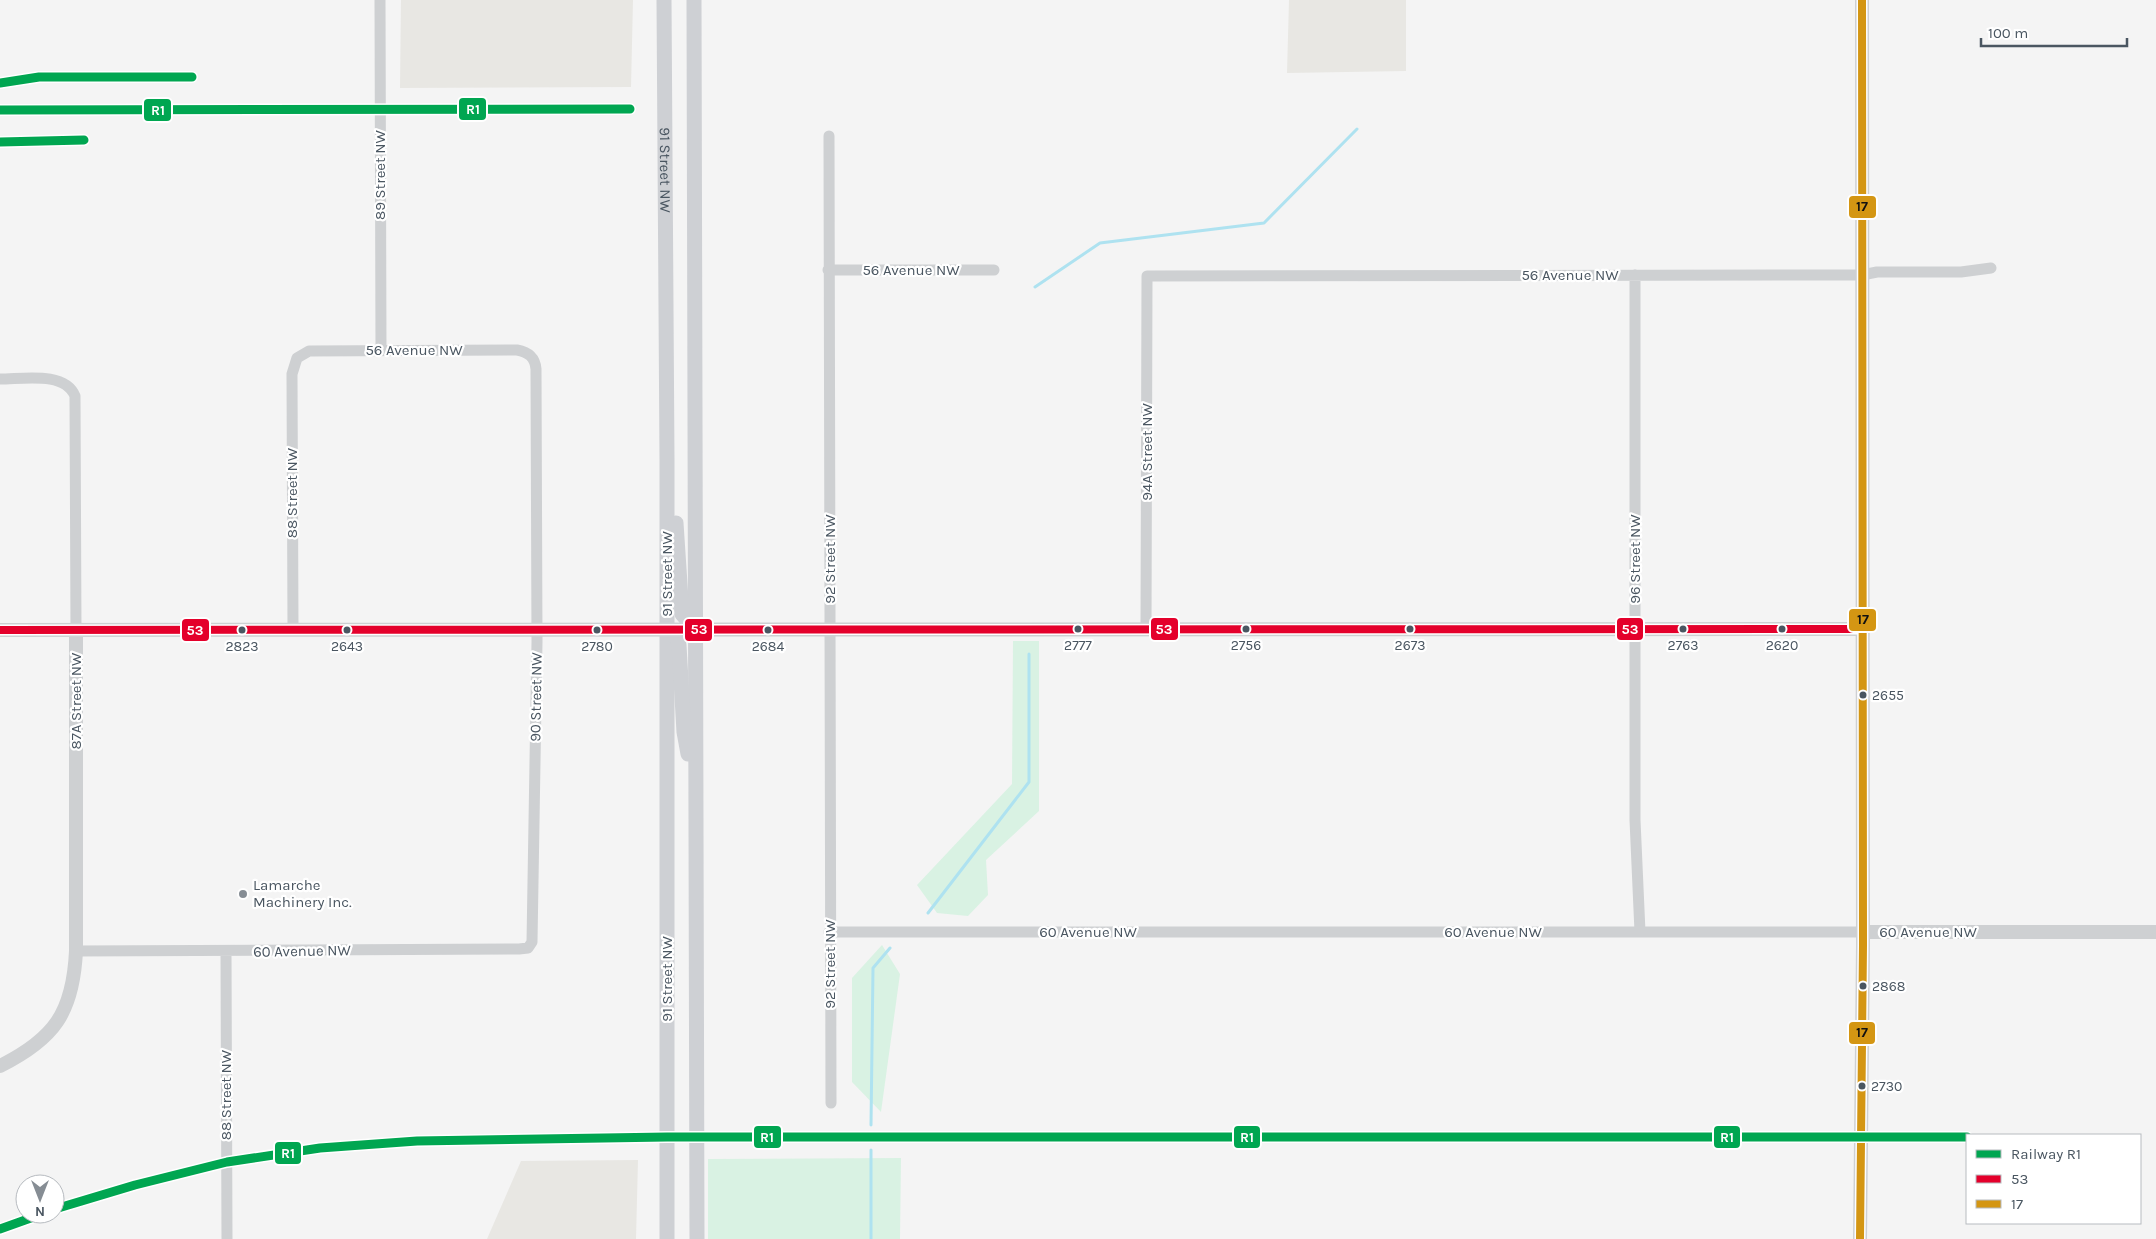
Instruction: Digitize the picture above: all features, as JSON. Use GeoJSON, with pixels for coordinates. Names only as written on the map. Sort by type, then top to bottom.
{"type":"FeatureCollection","features":[{"type":"Feature","properties":{"kind":"main road","name":"91 Street NW"},"geometry":{"type":"LineString","coordinates":[[664,0],[667,465],[667,1239]]}},
{"type":"Feature","properties":{"kind":"main road","name":"91 Street NW"},"geometry":{"type":"LineString","coordinates":[[694,0],[697,1239]]}},
{"type":"Feature","properties":{"kind":"main road"},"geometry":{"type":"LineString","coordinates":[[667,465],[675,491],[682,614],[695,629]]}},
{"type":"Feature","properties":{"kind":"main road"},"geometry":{"type":"LineString","coordinates":[[666,629],[677,639],[680,646],[684,732],[696,807]]}},
{"type":"Feature","properties":{"kind":"street","name":"89 Street NW"},"geometry":{"type":"LineString","coordinates":[[380,0],[381,350]]}},
{"type":"Feature","properties":{"kind":"street"},"geometry":{"type":"LineString","coordinates":[[1860,1239],[1863,932],[1862,0]]}},
{"type":"Feature","properties":{"kind":"street","name":"92 Street NW"},"geometry":{"type":"LineString","coordinates":[[829,136],[830,1103]]}},
{"type":"Feature","properties":{"kind":"street","name":"56 Avenue NW"},"geometry":{"type":"LineString","coordinates":[[1147,276],[1862,275],[1877,272],[1961,272],[1991,268]]}},
{"type":"Feature","properties":{"kind":"street","name":"56 Avenue NW"},"geometry":{"type":"LineString","coordinates":[[828,270],[994,270]]}},
{"type":"Feature","properties":{"kind":"street","name":"96 Street NW"},"geometry":{"type":"LineString","coordinates":[[1635,275],[1635,820],[1640,932]]}},
{"type":"Feature","properties":{"kind":"street","name":"94A Street NW"},"geometry":{"type":"LineString","coordinates":[[1146,629],[1147,276]]}},
{"type":"Feature","properties":{"kind":"street","name":"56 Avenue NW"},"geometry":{"type":"LineString","coordinates":[[297,358],[309,351],[381,350],[517,350],[531,356]]}},
{"type":"Feature","properties":{"kind":"street","name":"90 Street NW"},"geometry":{"type":"LineString","coordinates":[[528,948],[532,942],[537,629],[536,370],[531,356]]}},
{"type":"Feature","properties":{"kind":"street","name":"88 Street NW"},"geometry":{"type":"LineString","coordinates":[[292,629],[292,374],[297,358]]}},
{"type":"Feature","properties":{"kind":"street","name":"87A Street NW"},"geometry":{"type":"LineString","coordinates":[[0,379],[53,379],[69,385],[75,396],[76,630],[76,952],[71,996],[62,1016],[49,1034],[26,1052],[0,1066]]}},
{"type":"Feature","properties":{"kind":"street"},"geometry":{"type":"LineString","coordinates":[[0,630],[1863,629]]}},
{"type":"Feature","properties":{"kind":"street","name":"60 Avenue NW"},"geometry":{"type":"LineString","coordinates":[[829,932],[2156,932]]}},
{"type":"Feature","properties":{"kind":"street","name":"60 Avenue NW"},"geometry":{"type":"LineString","coordinates":[[76,952],[528,948]]}},
{"type":"Feature","properties":{"kind":"street","name":"88 Street NW"},"geometry":{"type":"LineString","coordinates":[[226,952],[227,1239]]}},
{"type":"Feature","properties":{"kind":"shaded area"},"geometry":{"type":"Polygon","coordinates":[[[401,0],[633,0],[631,87],[400,88],[401,0]]]}},
{"type":"Feature","properties":{"kind":"shaded area"},"geometry":{"type":"Polygon","coordinates":[[[1289,0],[1406,0],[1406,71],[1287,73],[1289,0]]]}},
{"type":"Feature","properties":{"kind":"shaded area"},"geometry":{"type":"Polygon","coordinates":[[[638,1160],[636,1239],[487,1239],[521,1161],[638,1160]]]}},
{"type":"Feature","properties":{"kind":"green space"},"geometry":{"type":"Polygon","coordinates":[[[1013,641],[1039,641],[1039,811],[986,860],[988,895],[968,916],[937,913],[917,885],[1012,784],[1013,641]]]}},
{"type":"Feature","properties":{"kind":"green space"},"geometry":{"type":"Polygon","coordinates":[[[882,945],[900,974],[881,1112],[852,1082],[852,978],[882,945]]]}},
{"type":"Feature","properties":{"kind":"green space"},"geometry":{"type":"Polygon","coordinates":[[[901,1158],[900,1239],[708,1239],[708,1159],[901,1158]]]}},
{"type":"Feature","properties":{"kind":"waterway"},"geometry":{"type":"LineString","coordinates":[[1035,287],[1100,243],[1264,223],[1357,129]]}},
{"type":"Feature","properties":{"kind":"waterway"},"geometry":{"type":"LineString","coordinates":[[928,913],[1029,782],[1029,654]]}},
{"type":"Feature","properties":{"kind":"waterway"},"geometry":{"type":"LineString","coordinates":[[871,1125],[873,968],[890,948]]}},
{"type":"Feature","properties":{"kind":"waterway"},"geometry":{"type":"LineString","coordinates":[[871,1150],[871,1239]]}},
{"type":"Feature","properties":{"kind":"rail line","name":"R1"},"geometry":{"type":"LineString","coordinates":[[0,83],[39,77],[192,77]]}},
{"type":"Feature","properties":{"kind":"rail line","name":"R1"},"geometry":{"type":"LineString","coordinates":[[0,110],[630,109]]}},
{"type":"Feature","properties":{"kind":"rail line","name":"R1"},"geometry":{"type":"LineString","coordinates":[[0,142],[84,140]]}},
{"type":"Feature","properties":{"kind":"rail line","name":"R1"},"geometry":{"type":"LineString","coordinates":[[65,1206],[135,1185],[227,1162],[320,1148],[417,1141],[667,1137],[1966,1137]]}},
{"type":"Feature","properties":{"kind":"rail line","name":"R1"},"geometry":{"type":"LineString","coordinates":[[0,1229],[15,1224]]}},
{"type":"Feature","properties":{"kind":"transit line","name":"17"},"geometry":{"type":"LineString","coordinates":[[1860,1239],[1863,945],[1862,0]]}},
{"type":"Feature","properties":{"kind":"transit line","name":"53"},"geometry":{"type":"LineString","coordinates":[[0,630],[1863,629]]}},
{"type":"Feature","properties":{"kind":"place","name":"2777"},"geometry":{"type":"Point","coordinates":[1078,629]}},
{"type":"Feature","properties":{"kind":"place","name":"2756"},"geometry":{"type":"Point","coordinates":[1246,629]}},
{"type":"Feature","properties":{"kind":"place","name":"2673"},"geometry":{"type":"Point","coordinates":[1410,629]}},
{"type":"Feature","properties":{"kind":"place","name":"2763"},"geometry":{"type":"Point","coordinates":[1683,629]}},
{"type":"Feature","properties":{"kind":"place","name":"2620"},"geometry":{"type":"Point","coordinates":[1782,629]}},
{"type":"Feature","properties":{"kind":"place","name":"2823"},"geometry":{"type":"Point","coordinates":[242,630]}},
{"type":"Feature","properties":{"kind":"place","name":"2643"},"geometry":{"type":"Point","coordinates":[347,630]}},
{"type":"Feature","properties":{"kind":"place","name":"2780"},"geometry":{"type":"Point","coordinates":[597,630]}},
{"type":"Feature","properties":{"kind":"place","name":"2684"},"geometry":{"type":"Point","coordinates":[768,630]}},
{"type":"Feature","properties":{"kind":"place","name":"2655"},"geometry":{"type":"Point","coordinates":[1863,695]}},
{"type":"Feature","properties":{"kind":"place","name":"Lamarche Machinery Inc."},"geometry":{"type":"Point","coordinates":[243,894]}},
{"type":"Feature","properties":{"kind":"place","name":"2868"},"geometry":{"type":"Point","coordinates":[1863,986]}},
{"type":"Feature","properties":{"kind":"place","name":"2730"},"geometry":{"type":"Point","coordinates":[1862,1086]}}]}
